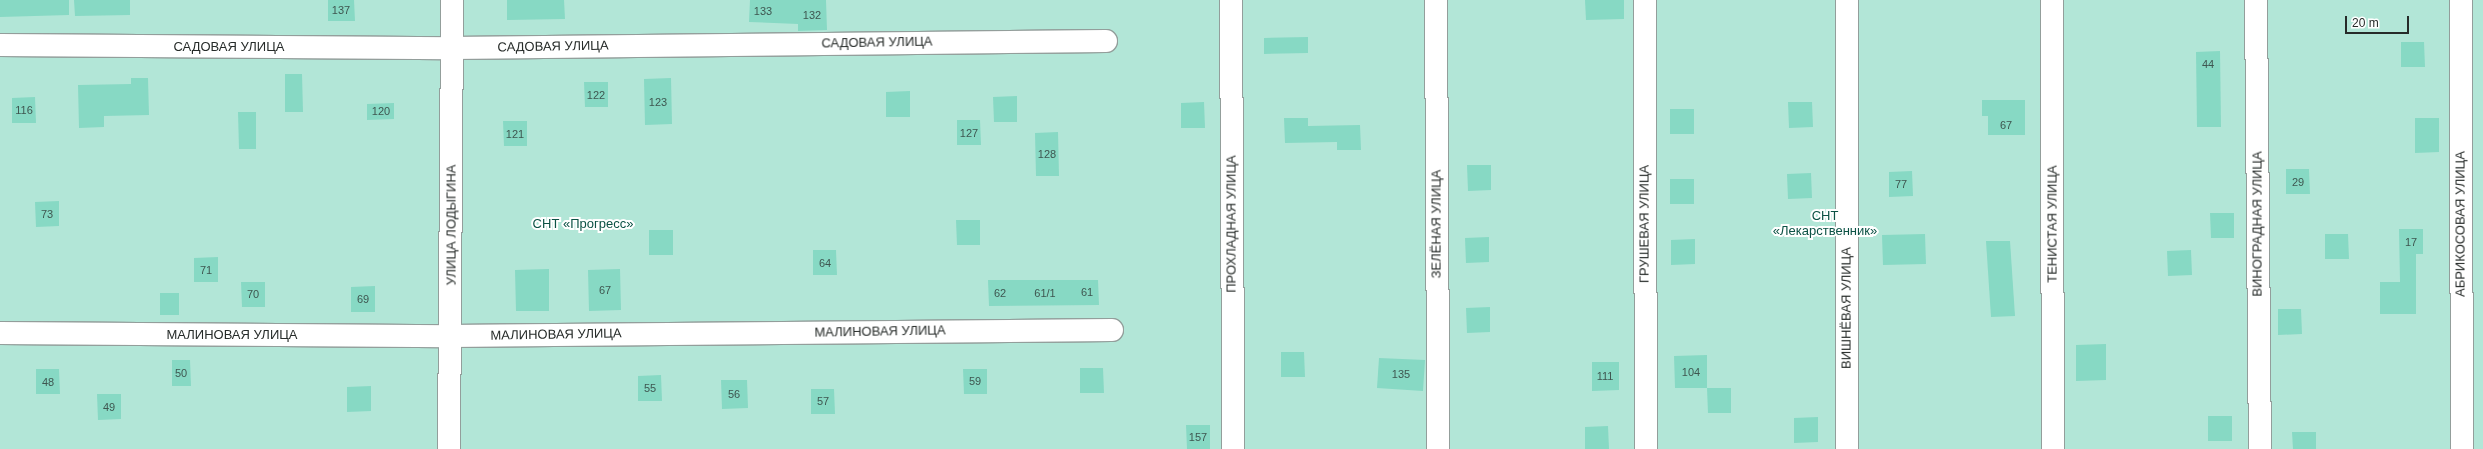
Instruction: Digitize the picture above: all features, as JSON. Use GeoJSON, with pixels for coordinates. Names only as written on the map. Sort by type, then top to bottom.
{"type":"FeatureCollection","features":[{"type":"Feature","properties":{"kind":"street","name":"УЛИЦА ЛОДЫГИНА"},"geometry":{"type":"LineString","coordinates":[[450,449],[452,336],[452,0]]}},
{"type":"Feature","properties":{"kind":"street","name":"ПРОХЛАДНАЯ УЛИЦА"},"geometry":{"type":"LineString","coordinates":[[1231,0],[1233,449]]}},
{"type":"Feature","properties":{"kind":"street","name":"ЗЕЛЁНАЯ УЛИЦА"},"geometry":{"type":"LineString","coordinates":[[1436,0],[1438,449]]}},
{"type":"Feature","properties":{"kind":"street","name":"ГРУШЕВАЯ УЛИЦА"},"geometry":{"type":"LineString","coordinates":[[1645,0],[1646,449]]}},
{"type":"Feature","properties":{"kind":"street","name":"ВИШНЁВАЯ УЛИЦА"},"geometry":{"type":"LineString","coordinates":[[1847,0],[1847,449]]}},
{"type":"Feature","properties":{"kind":"street","name":"ТЕНИСТАЯ УЛИЦА"},"geometry":{"type":"LineString","coordinates":[[2052,0],[2054,449]]}},
{"type":"Feature","properties":{"kind":"street","name":"ВИНОГРАДНАЯ УЛИЦА"},"geometry":{"type":"LineString","coordinates":[[2256,0],[2260,449]]}},
{"type":"Feature","properties":{"kind":"street","name":"АБРИКОСОВАЯ УЛИЦА"},"geometry":{"type":"LineString","coordinates":[[2461,0],[2462,449]]}},
{"type":"Feature","properties":{"kind":"street","name":"САДОВАЯ УЛИЦА"},"geometry":{"type":"LineString","coordinates":[[0,45],[452,48],[1106,41]]}},
{"type":"Feature","properties":{"kind":"street","name":"МАЛИНОВАЯ УЛИЦА"},"geometry":{"type":"LineString","coordinates":[[0,333],[452,336],[1112,330]]}},
{"type":"Feature","properties":{"kind":"green space"},"geometry":{"type":"Polygon","coordinates":[[[0,0],[2483,0],[2483,449],[0,449],[0,0]]]}},
{"type":"Feature","properties":{"kind":"building"},"geometry":{"type":"Polygon","coordinates":[[[0,0],[69,0],[69,15],[0,17],[0,0]]]}},
{"type":"Feature","properties":{"kind":"building"},"geometry":{"type":"Polygon","coordinates":[[[74,0],[130,0],[130,15],[75,16],[74,0]]]}},
{"type":"Feature","properties":{"kind":"building"},"geometry":{"type":"Polygon","coordinates":[[[328,0],[354,0],[355,21],[328,21],[328,0]]]}},
{"type":"Feature","properties":{"kind":"building"},"geometry":{"type":"Polygon","coordinates":[[[507,0],[564,0],[565,19],[507,20],[507,0]]]}},
{"type":"Feature","properties":{"kind":"building"},"geometry":{"type":"Polygon","coordinates":[[[750,0],[826,0],[827,30],[798,31],[798,24],[749,22],[750,0]]]}},
{"type":"Feature","properties":{"kind":"building"},"geometry":{"type":"Polygon","coordinates":[[[1585,0],[1624,0],[1624,19],[1586,20],[1585,0]]]}},
{"type":"Feature","properties":{"kind":"building"},"geometry":{"type":"Polygon","coordinates":[[[1308,37],[1308,53],[1264,54],[1264,38],[1308,37]]]}},
{"type":"Feature","properties":{"kind":"building"},"geometry":{"type":"Polygon","coordinates":[[[2401,42],[2424,42],[2425,67],[2401,67],[2401,42]]]}},
{"type":"Feature","properties":{"kind":"building"},"geometry":{"type":"Polygon","coordinates":[[[2220,51],[2221,127],[2197,127],[2196,52],[2220,51]]]}},
{"type":"Feature","properties":{"kind":"building"},"geometry":{"type":"Polygon","coordinates":[[[285,74],[302,74],[303,112],[285,112],[285,74]]]}},
{"type":"Feature","properties":{"kind":"building"},"geometry":{"type":"Polygon","coordinates":[[[131,78],[148,78],[149,115],[104,116],[104,127],[79,128],[78,85],[131,84],[131,78]]]}},
{"type":"Feature","properties":{"kind":"building"},"geometry":{"type":"Polygon","coordinates":[[[671,78],[672,124],[645,125],[644,79],[671,78]]]}},
{"type":"Feature","properties":{"kind":"building"},"geometry":{"type":"Polygon","coordinates":[[[584,82],[608,82],[608,107],[585,107],[584,82]]]}},
{"type":"Feature","properties":{"kind":"building"},"geometry":{"type":"Polygon","coordinates":[[[910,91],[910,117],[886,117],[886,92],[910,91]]]}},
{"type":"Feature","properties":{"kind":"building"},"geometry":{"type":"Polygon","coordinates":[[[1017,96],[1017,122],[994,122],[993,97],[1017,96]]]}},
{"type":"Feature","properties":{"kind":"building"},"geometry":{"type":"Polygon","coordinates":[[[35,97],[36,123],[12,123],[12,98],[35,97]]]}},
{"type":"Feature","properties":{"kind":"building"},"geometry":{"type":"Polygon","coordinates":[[[1982,100],[2025,100],[2025,135],[1988,135],[1988,116],[1982,116],[1982,100]]]}},
{"type":"Feature","properties":{"kind":"building"},"geometry":{"type":"Polygon","coordinates":[[[1204,102],[1205,128],[1181,128],[1181,103],[1204,102]]]}},
{"type":"Feature","properties":{"kind":"building"},"geometry":{"type":"Polygon","coordinates":[[[1788,102],[1812,102],[1813,127],[1789,128],[1788,102]]]}},
{"type":"Feature","properties":{"kind":"building"},"geometry":{"type":"Polygon","coordinates":[[[394,103],[394,119],[367,120],[367,104],[394,103]]]}},
{"type":"Feature","properties":{"kind":"building"},"geometry":{"type":"Polygon","coordinates":[[[1670,109],[1694,109],[1694,134],[1670,134],[1670,109]]]}},
{"type":"Feature","properties":{"kind":"building"},"geometry":{"type":"Polygon","coordinates":[[[238,112],[256,112],[256,149],[239,149],[238,112]]]}},
{"type":"Feature","properties":{"kind":"building"},"geometry":{"type":"Polygon","coordinates":[[[1284,118],[1308,118],[1308,126],[1360,125],[1361,150],[1337,150],[1337,142],[1285,143],[1284,118]]]}},
{"type":"Feature","properties":{"kind":"building"},"geometry":{"type":"Polygon","coordinates":[[[2415,118],[2439,118],[2439,152],[2415,153],[2415,118]]]}},
{"type":"Feature","properties":{"kind":"building"},"geometry":{"type":"Polygon","coordinates":[[[957,120],[980,120],[981,145],[957,145],[957,120]]]}},
{"type":"Feature","properties":{"kind":"building"},"geometry":{"type":"Polygon","coordinates":[[[503,121],[527,121],[527,146],[504,146],[503,121]]]}},
{"type":"Feature","properties":{"kind":"building"},"geometry":{"type":"Polygon","coordinates":[[[1058,132],[1059,176],[1036,176],[1035,133],[1058,132]]]}},
{"type":"Feature","properties":{"kind":"building"},"geometry":{"type":"Polygon","coordinates":[[[1467,165],[1491,165],[1491,190],[1468,191],[1467,165]]]}},
{"type":"Feature","properties":{"kind":"building"},"geometry":{"type":"Polygon","coordinates":[[[2286,169],[2309,169],[2310,194],[2286,194],[2286,169]]]}},
{"type":"Feature","properties":{"kind":"building"},"geometry":{"type":"Polygon","coordinates":[[[1912,171],[1913,196],[1889,197],[1889,172],[1912,171]]]}},
{"type":"Feature","properties":{"kind":"building"},"geometry":{"type":"Polygon","coordinates":[[[1811,173],[1812,198],[1788,199],[1787,174],[1811,173]]]}},
{"type":"Feature","properties":{"kind":"building"},"geometry":{"type":"Polygon","coordinates":[[[1670,179],[1694,179],[1694,204],[1670,204],[1670,179]]]}},
{"type":"Feature","properties":{"kind":"building"},"geometry":{"type":"Polygon","coordinates":[[[59,201],[59,226],[36,227],[35,202],[59,201]]]}},
{"type":"Feature","properties":{"kind":"building"},"geometry":{"type":"Polygon","coordinates":[[[2210,213],[2234,213],[2234,238],[2211,238],[2210,213]]]}},
{"type":"Feature","properties":{"kind":"building"},"geometry":{"type":"Polygon","coordinates":[[[956,220],[980,220],[980,245],[957,245],[956,220]]]}},
{"type":"Feature","properties":{"kind":"building"},"geometry":{"type":"Polygon","coordinates":[[[2399,229],[2423,229],[2423,254],[2416,254],[2416,314],[2380,314],[2380,282],[2400,282],[2399,229]]]}},
{"type":"Feature","properties":{"kind":"building"},"geometry":{"type":"Polygon","coordinates":[[[649,230],[673,230],[673,255],[649,255],[649,230]]]}},
{"type":"Feature","properties":{"kind":"building"},"geometry":{"type":"Polygon","coordinates":[[[1925,234],[1926,264],[1883,265],[1882,235],[1925,234]]]}},
{"type":"Feature","properties":{"kind":"building"},"geometry":{"type":"Polygon","coordinates":[[[2325,234],[2348,234],[2349,259],[2325,259],[2325,234]]]}},
{"type":"Feature","properties":{"kind":"building"},"geometry":{"type":"Polygon","coordinates":[[[1489,237],[1489,262],[1466,263],[1465,238],[1489,237]]]}},
{"type":"Feature","properties":{"kind":"building"},"geometry":{"type":"Polygon","coordinates":[[[1695,239],[1695,264],[1671,265],[1671,240],[1695,239]]]}},
{"type":"Feature","properties":{"kind":"building"},"geometry":{"type":"Polygon","coordinates":[[[1986,241],[2010,241],[2015,316],[1991,317],[1986,241]]]}},
{"type":"Feature","properties":{"kind":"building"},"geometry":{"type":"Polygon","coordinates":[[[813,250],[836,250],[837,275],[813,275],[813,250]]]}},
{"type":"Feature","properties":{"kind":"building"},"geometry":{"type":"Polygon","coordinates":[[[2191,250],[2192,275],[2168,276],[2167,251],[2191,250]]]}},
{"type":"Feature","properties":{"kind":"building"},"geometry":{"type":"Polygon","coordinates":[[[218,257],[218,282],[194,282],[194,258],[218,257]]]}},
{"type":"Feature","properties":{"kind":"building"},"geometry":{"type":"Polygon","coordinates":[[[549,269],[549,311],[516,311],[515,270],[549,269]]]}},
{"type":"Feature","properties":{"kind":"building"},"geometry":{"type":"Polygon","coordinates":[[[620,269],[621,310],[589,311],[588,270],[620,269]]]}},
{"type":"Feature","properties":{"kind":"building"},"geometry":{"type":"Polygon","coordinates":[[[988,280],[1098,280],[1099,305],[989,306],[988,280]]]}},
{"type":"Feature","properties":{"kind":"building"},"geometry":{"type":"Polygon","coordinates":[[[241,282],[265,282],[265,307],[242,307],[241,282]]]}},
{"type":"Feature","properties":{"kind":"building"},"geometry":{"type":"Polygon","coordinates":[[[375,286],[375,312],[351,312],[351,287],[375,286]]]}},
{"type":"Feature","properties":{"kind":"building"},"geometry":{"type":"Polygon","coordinates":[[[160,293],[179,293],[179,315],[160,315],[160,293]]]}},
{"type":"Feature","properties":{"kind":"building"},"geometry":{"type":"Polygon","coordinates":[[[1490,307],[1490,332],[1467,333],[1466,308],[1490,307]]]}},
{"type":"Feature","properties":{"kind":"building"},"geometry":{"type":"Polygon","coordinates":[[[2278,309],[2301,309],[2302,334],[2278,335],[2278,309]]]}},
{"type":"Feature","properties":{"kind":"building"},"geometry":{"type":"Polygon","coordinates":[[[2106,344],[2106,380],[2076,381],[2076,345],[2106,344]]]}},
{"type":"Feature","properties":{"kind":"building"},"geometry":{"type":"Polygon","coordinates":[[[1281,352],[1304,352],[1305,377],[1281,377],[1281,352]]]}},
{"type":"Feature","properties":{"kind":"building"},"geometry":{"type":"Polygon","coordinates":[[[1707,355],[1707,388],[1675,388],[1674,356],[1707,355]]]}},
{"type":"Feature","properties":{"kind":"building"},"geometry":{"type":"Polygon","coordinates":[[[1379,358],[1425,360],[1423,391],[1377,388],[1379,358]]]}},
{"type":"Feature","properties":{"kind":"building"},"geometry":{"type":"Polygon","coordinates":[[[172,360],[190,360],[191,386],[172,386],[172,360]]]}},
{"type":"Feature","properties":{"kind":"building"},"geometry":{"type":"Polygon","coordinates":[[[1592,362],[1619,362],[1619,390],[1592,391],[1592,362]]]}},
{"type":"Feature","properties":{"kind":"building"},"geometry":{"type":"Polygon","coordinates":[[[1080,368],[1103,368],[1104,393],[1080,393],[1080,368]]]}},
{"type":"Feature","properties":{"kind":"building"},"geometry":{"type":"Polygon","coordinates":[[[36,369],[59,369],[60,394],[36,394],[36,369]]]}},
{"type":"Feature","properties":{"kind":"building"},"geometry":{"type":"Polygon","coordinates":[[[963,369],[987,369],[987,394],[964,394],[963,369]]]}},
{"type":"Feature","properties":{"kind":"building"},"geometry":{"type":"Polygon","coordinates":[[[661,375],[662,401],[638,401],[638,376],[661,375]]]}},
{"type":"Feature","properties":{"kind":"building"},"geometry":{"type":"Polygon","coordinates":[[[721,380],[747,380],[748,408],[722,409],[721,380]]]}},
{"type":"Feature","properties":{"kind":"building"},"geometry":{"type":"Polygon","coordinates":[[[371,386],[371,411],[347,412],[347,387],[371,386]]]}},
{"type":"Feature","properties":{"kind":"building"},"geometry":{"type":"Polygon","coordinates":[[[1707,388],[1731,388],[1731,413],[1708,413],[1707,388]]]}},
{"type":"Feature","properties":{"kind":"building"},"geometry":{"type":"Polygon","coordinates":[[[811,389],[834,389],[835,414],[811,414],[811,389]]]}},
{"type":"Feature","properties":{"kind":"building"},"geometry":{"type":"Polygon","coordinates":[[[97,394],[121,394],[121,419],[98,420],[97,394]]]}},
{"type":"Feature","properties":{"kind":"building"},"geometry":{"type":"Polygon","coordinates":[[[2208,416],[2232,416],[2232,441],[2208,441],[2208,416]]]}},
{"type":"Feature","properties":{"kind":"building"},"geometry":{"type":"Polygon","coordinates":[[[1818,417],[1818,442],[1794,443],[1794,418],[1818,417]]]}},
{"type":"Feature","properties":{"kind":"building"},"geometry":{"type":"Polygon","coordinates":[[[1186,425],[1210,425],[1210,449],[1187,449],[1186,425]]]}},
{"type":"Feature","properties":{"kind":"building"},"geometry":{"type":"Polygon","coordinates":[[[1608,426],[1609,449],[1585,449],[1585,427],[1608,426]]]}},
{"type":"Feature","properties":{"kind":"building"},"geometry":{"type":"Polygon","coordinates":[[[2292,432],[2316,432],[2316,449],[2293,449],[2292,432]]]}},
{"type":"Feature","properties":{"kind":"park label","name":"СНТ «Прогресс»"},"geometry":{"type":"Point","coordinates":[583,224]}},
{"type":"Feature","properties":{"kind":"park label","name":"СНТ «Лекарственник»"},"geometry":{"type":"Point","coordinates":[1825,224]}}]}
